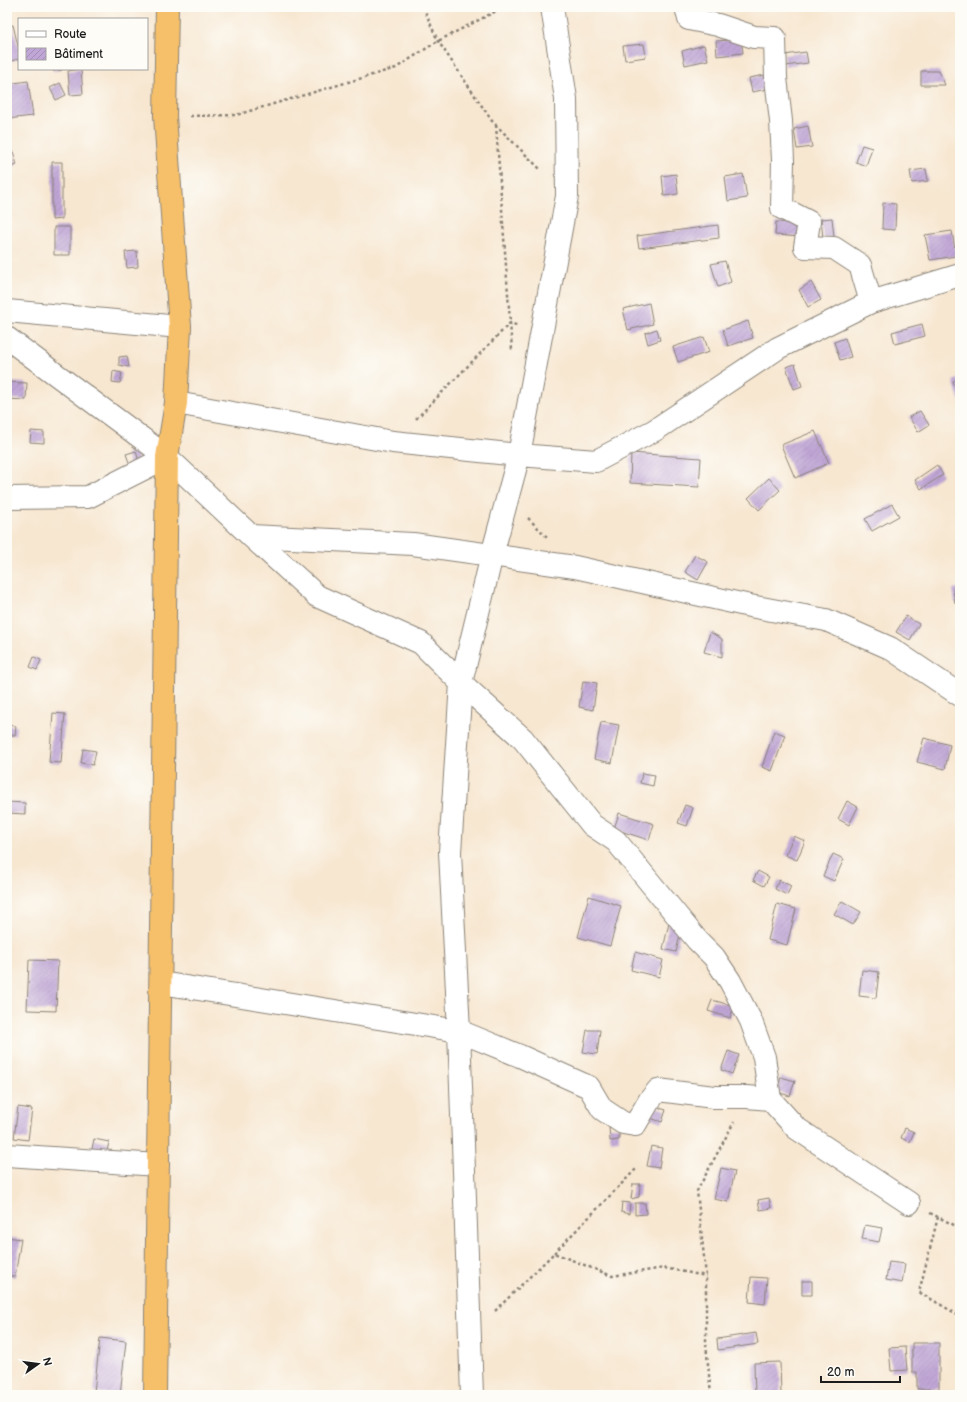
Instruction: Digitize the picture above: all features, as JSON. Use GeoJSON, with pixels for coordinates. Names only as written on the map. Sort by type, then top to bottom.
{"type":"FeatureCollection","features":[{"type":"Feature","properties":{"kind":"highway"},"geometry":{"type":"LineString","coordinates":[[156,1395],[167,457],[176,403],[180,327],[165,116],[168,7]]}},
{"type":"Feature","properties":{"kind":"street"},"geometry":{"type":"LineString","coordinates":[[472,1395],[450,852],[461,683],[492,555],[520,455],[567,196],[566,99],[552,7]]}},
{"type":"Feature","properties":{"kind":"street"},"geometry":{"type":"LineString","coordinates":[[686,7],[689,19],[718,25],[754,37],[775,38],[776,78],[781,121],[782,208],[809,222],[805,247],[834,248],[860,265],[871,302]]}},
{"type":"Feature","properties":{"kind":"street"},"geometry":{"type":"LineString","coordinates":[[176,403],[393,442],[596,461],[655,430],[778,348],[871,302],[960,275]]}},
{"type":"Feature","properties":{"kind":"street"},"geometry":{"type":"LineString","coordinates":[[7,311],[180,327]]}},
{"type":"Feature","properties":{"kind":"street"},"geometry":{"type":"LineString","coordinates":[[7,338],[167,457],[317,596],[421,643],[461,683],[523,739],[592,825],[616,841],[697,940],[714,956],[730,981],[751,1021],[764,1057],[770,1099],[796,1128],[909,1203]]}},
{"type":"Feature","properties":{"kind":"street"},"geometry":{"type":"LineString","coordinates":[[7,498],[88,497],[167,457]]}},
{"type":"Feature","properties":{"kind":"street"},"geometry":{"type":"LineString","coordinates":[[251,536],[413,544],[575,567],[750,606],[826,620],[890,648],[960,695]]}},
{"type":"Feature","properties":{"kind":"street"},"geometry":{"type":"LineString","coordinates":[[161,983],[458,1031],[520,1056],[589,1087],[602,1109],[623,1123],[635,1124],[649,1101],[658,1090],[714,1097],[770,1099]]}},
{"type":"Feature","properties":{"kind":"street"},"geometry":{"type":"LineString","coordinates":[[7,1155],[158,1165]]}},
{"type":"Feature","properties":{"kind":"path"},"geometry":{"type":"LineString","coordinates":[[423,7],[438,41],[492,121],[567,196]]}},
{"type":"Feature","properties":{"kind":"path"},"geometry":{"type":"LineString","coordinates":[[165,116],[236,115],[396,68],[438,41],[504,7]]}},
{"type":"Feature","properties":{"kind":"path"},"geometry":{"type":"LineString","coordinates":[[496,125],[512,354]]}},
{"type":"Feature","properties":{"kind":"path"},"geometry":{"type":"LineString","coordinates":[[510,323],[542,332]]}},
{"type":"Feature","properties":{"kind":"path"},"geometry":{"type":"LineString","coordinates":[[393,442],[510,323]]}},
{"type":"Feature","properties":{"kind":"path"},"geometry":{"type":"LineString","coordinates":[[508,497],[549,540]]}},
{"type":"Feature","properties":{"kind":"path"},"geometry":{"type":"LineString","coordinates":[[711,1395],[706,1344],[706,1276],[697,1191],[747,1097]]}},
{"type":"Feature","properties":{"kind":"path"},"geometry":{"type":"LineString","coordinates":[[470,1336],[637,1168]]}},
{"type":"Feature","properties":{"kind":"path"},"geometry":{"type":"LineString","coordinates":[[909,1203],[960,1228]]}},
{"type":"Feature","properties":{"kind":"path"},"geometry":{"type":"LineString","coordinates":[[938,1217],[919,1292],[960,1316]]}},
{"type":"Feature","properties":{"kind":"path"},"geometry":{"type":"LineString","coordinates":[[554,1253],[612,1276],[664,1268],[706,1276]]}},
{"type":"Feature","properties":{"kind":"building"},"geometry":{"type":"Polygon","coordinates":[[[13,25],[18,46],[18,59],[7,62],[7,26],[13,25]]]}},
{"type":"Feature","properties":{"kind":"building"},"geometry":{"type":"Polygon","coordinates":[[[741,39],[743,53],[717,56],[716,41],[741,39]]]}},
{"type":"Feature","properties":{"kind":"building"},"geometry":{"type":"Polygon","coordinates":[[[644,44],[646,57],[625,60],[623,46],[644,44]]]}},
{"type":"Feature","properties":{"kind":"building"},"geometry":{"type":"Polygon","coordinates":[[[704,45],[708,60],[685,65],[682,51],[704,45]]]}},
{"type":"Feature","properties":{"kind":"building"},"geometry":{"type":"Polygon","coordinates":[[[806,52],[808,63],[785,66],[784,55],[806,52]]]}},
{"type":"Feature","properties":{"kind":"building"},"geometry":{"type":"Polygon","coordinates":[[[81,70],[83,94],[70,95],[68,71],[81,70]]]}},
{"type":"Feature","properties":{"kind":"building"},"geometry":{"type":"Polygon","coordinates":[[[921,71],[939,71],[945,85],[921,85],[921,71]]]}},
{"type":"Feature","properties":{"kind":"building"},"geometry":{"type":"Polygon","coordinates":[[[765,75],[768,89],[752,92],[749,78],[765,75]]]}},
{"type":"Feature","properties":{"kind":"building"},"geometry":{"type":"Polygon","coordinates":[[[28,81],[33,116],[7,119],[7,84],[28,81]]]}},
{"type":"Feature","properties":{"kind":"building"},"geometry":{"type":"Polygon","coordinates":[[[60,83],[66,95],[56,100],[50,88],[60,83]]]}},
{"type":"Feature","properties":{"kind":"building"},"geometry":{"type":"Polygon","coordinates":[[[808,126],[812,147],[797,149],[794,129],[808,126]]]}},
{"type":"Feature","properties":{"kind":"building"},"geometry":{"type":"Polygon","coordinates":[[[862,145],[872,148],[866,166],[856,162],[862,145]]]}},
{"type":"Feature","properties":{"kind":"building"},"geometry":{"type":"Polygon","coordinates":[[[13,151],[17,165],[7,168],[7,153],[13,151]]]}},
{"type":"Feature","properties":{"kind":"building"},"geometry":{"type":"Polygon","coordinates":[[[52,162],[62,162],[62,219],[52,220],[52,162]]]}},
{"type":"Feature","properties":{"kind":"building"},"geometry":{"type":"Polygon","coordinates":[[[926,169],[928,181],[912,183],[910,171],[926,169]]]}},
{"type":"Feature","properties":{"kind":"building"},"geometry":{"type":"Polygon","coordinates":[[[676,174],[678,194],[664,196],[662,176],[676,174]]]}},
{"type":"Feature","properties":{"kind":"building"},"geometry":{"type":"Polygon","coordinates":[[[743,174],[747,198],[728,201],[725,177],[743,174]]]}},
{"type":"Feature","properties":{"kind":"building"},"geometry":{"type":"Polygon","coordinates":[[[883,203],[896,204],[895,230],[882,229],[883,203]]]}},
{"type":"Feature","properties":{"kind":"building"},"geometry":{"type":"Polygon","coordinates":[[[832,218],[834,237],[823,238],[821,219],[832,218]]]}},
{"type":"Feature","properties":{"kind":"building"},"geometry":{"type":"Polygon","coordinates":[[[776,222],[802,223],[801,237],[775,235],[776,222]]]}},
{"type":"Feature","properties":{"kind":"building"},"geometry":{"type":"Polygon","coordinates":[[[718,225],[719,238],[639,248],[637,236],[718,225]]]}},
{"type":"Feature","properties":{"kind":"building"},"geometry":{"type":"Polygon","coordinates":[[[54,227],[70,227],[70,255],[54,255],[54,227]]]}},
{"type":"Feature","properties":{"kind":"building"},"geometry":{"type":"Polygon","coordinates":[[[952,231],[956,256],[930,260],[925,235],[952,231]]]}},
{"type":"Feature","properties":{"kind":"building"},"geometry":{"type":"Polygon","coordinates":[[[137,251],[138,267],[127,268],[125,252],[137,251]]]}},
{"type":"Feature","properties":{"kind":"building"},"geometry":{"type":"Polygon","coordinates":[[[725,261],[731,282],[718,287],[711,264],[725,261]]]}},
{"type":"Feature","properties":{"kind":"building"},"geometry":{"type":"Polygon","coordinates":[[[811,282],[821,300],[808,307],[799,290],[811,282]]]}},
{"type":"Feature","properties":{"kind":"building"},"geometry":{"type":"Polygon","coordinates":[[[649,303],[653,324],[628,330],[623,309],[649,303]]]}},
{"type":"Feature","properties":{"kind":"building"},"geometry":{"type":"Polygon","coordinates":[[[748,321],[753,338],[728,346],[723,330],[748,321]]]}},
{"type":"Feature","properties":{"kind":"building"},"geometry":{"type":"Polygon","coordinates":[[[922,324],[925,336],[895,344],[892,332],[922,324]]]}},
{"type":"Feature","properties":{"kind":"building"},"geometry":{"type":"Polygon","coordinates":[[[657,329],[660,340],[648,344],[645,333],[657,329]]]}},
{"type":"Feature","properties":{"kind":"building"},"geometry":{"type":"Polygon","coordinates":[[[704,337],[709,352],[678,362],[673,347],[704,337]]]}},
{"type":"Feature","properties":{"kind":"building"},"geometry":{"type":"Polygon","coordinates":[[[845,338],[851,357],[840,360],[834,342],[845,338]]]}},
{"type":"Feature","properties":{"kind":"building"},"geometry":{"type":"Polygon","coordinates":[[[127,356],[129,367],[119,365],[119,357],[127,356]]]}},
{"type":"Feature","properties":{"kind":"building"},"geometry":{"type":"Polygon","coordinates":[[[795,364],[802,386],[794,389],[786,367],[795,364]]]}},
{"type":"Feature","properties":{"kind":"building"},"geometry":{"type":"Polygon","coordinates":[[[113,371],[122,373],[120,383],[112,382],[113,371]]]}},
{"type":"Feature","properties":{"kind":"building"},"geometry":{"type":"Polygon","coordinates":[[[960,378],[960,402],[953,381],[960,378]]]}},
{"type":"Feature","properties":{"kind":"building"},"geometry":{"type":"Polygon","coordinates":[[[7,382],[27,383],[26,400],[7,399],[7,382]]]}},
{"type":"Feature","properties":{"kind":"building"},"geometry":{"type":"Polygon","coordinates":[[[920,411],[929,425],[918,432],[909,417],[920,411]]]}},
{"type":"Feature","properties":{"kind":"building"},"geometry":{"type":"Polygon","coordinates":[[[31,431],[44,432],[44,443],[30,442],[31,431]]]}},
{"type":"Feature","properties":{"kind":"building"},"geometry":{"type":"Polygon","coordinates":[[[815,431],[829,463],[795,478],[781,445],[815,431]]]}},
{"type":"Feature","properties":{"kind":"building"},"geometry":{"type":"Polygon","coordinates":[[[136,451],[139,462],[130,465],[126,454],[136,451]]]}},
{"type":"Feature","properties":{"kind":"building"},"geometry":{"type":"Polygon","coordinates":[[[631,453],[701,458],[699,487],[630,483],[631,453]]]}},
{"type":"Feature","properties":{"kind":"building"},"geometry":{"type":"Polygon","coordinates":[[[937,465],[943,475],[921,489],[915,480],[937,465]]]}},
{"type":"Feature","properties":{"kind":"building"},"geometry":{"type":"Polygon","coordinates":[[[769,478],[780,490],[759,510],[748,498],[769,478]]]}},
{"type":"Feature","properties":{"kind":"building"},"geometry":{"type":"Polygon","coordinates":[[[892,504],[899,516],[872,531],[865,519],[892,504]]]}},
{"type":"Feature","properties":{"kind":"building"},"geometry":{"type":"Polygon","coordinates":[[[695,555],[708,562],[698,580],[685,572],[695,555]]]}},
{"type":"Feature","properties":{"kind":"building"},"geometry":{"type":"Polygon","coordinates":[[[960,588],[960,602],[955,603],[953,589],[960,588]]]}},
{"type":"Feature","properties":{"kind":"building"},"geometry":{"type":"Polygon","coordinates":[[[906,616],[919,624],[910,640],[896,632],[906,616]]]}},
{"type":"Feature","properties":{"kind":"building"},"geometry":{"type":"Polygon","coordinates":[[[710,632],[722,639],[722,657],[704,652],[710,632]]]}},
{"type":"Feature","properties":{"kind":"building"},"geometry":{"type":"Polygon","coordinates":[[[34,657],[41,660],[37,670],[30,667],[34,657]]]}},
{"type":"Feature","properties":{"kind":"building"},"geometry":{"type":"Polygon","coordinates":[[[583,681],[597,683],[593,710],[579,707],[583,681]]]}},
{"type":"Feature","properties":{"kind":"building"},"geometry":{"type":"Polygon","coordinates":[[[53,713],[65,714],[61,763],[49,762],[53,713]]]}},
{"type":"Feature","properties":{"kind":"building"},"geometry":{"type":"Polygon","coordinates":[[[601,722],[619,725],[612,763],[594,759],[601,722]]]}},
{"type":"Feature","properties":{"kind":"building"},"geometry":{"type":"Polygon","coordinates":[[[959,724],[960,737],[957,737],[959,724]]]}},
{"type":"Feature","properties":{"kind":"building"},"geometry":{"type":"Polygon","coordinates":[[[7,725],[16,726],[15,735],[7,735],[7,725]]]}},
{"type":"Feature","properties":{"kind":"building"},"geometry":{"type":"Polygon","coordinates":[[[774,731],[785,735],[772,771],[762,767],[774,731]]]}},
{"type":"Feature","properties":{"kind":"building"},"geometry":{"type":"Polygon","coordinates":[[[924,738],[950,745],[945,769],[917,762],[924,738]]]}},
{"type":"Feature","properties":{"kind":"building"},"geometry":{"type":"Polygon","coordinates":[[[83,749],[96,751],[93,765],[81,763],[83,749]]]}},
{"type":"Feature","properties":{"kind":"building"},"geometry":{"type":"Polygon","coordinates":[[[642,773],[655,775],[653,786],[640,783],[642,773]]]}},
{"type":"Feature","properties":{"kind":"building"},"geometry":{"type":"Polygon","coordinates":[[[847,801],[858,807],[849,825],[838,819],[847,801]]]}},
{"type":"Feature","properties":{"kind":"building"},"geometry":{"type":"Polygon","coordinates":[[[7,802],[25,803],[25,814],[7,813],[7,802]]]}},
{"type":"Feature","properties":{"kind":"building"},"geometry":{"type":"Polygon","coordinates":[[[685,805],[693,808],[687,826],[678,823],[685,805]]]}},
{"type":"Feature","properties":{"kind":"building"},"geometry":{"type":"Polygon","coordinates":[[[619,813],[654,824],[649,840],[614,829],[619,813]]]}},
{"type":"Feature","properties":{"kind":"building"},"geometry":{"type":"Polygon","coordinates":[[[794,836],[805,841],[797,860],[785,855],[794,836]]]}},
{"type":"Feature","properties":{"kind":"building"},"geometry":{"type":"Polygon","coordinates":[[[833,854],[844,859],[834,881],[823,876],[833,854]]]}},
{"type":"Feature","properties":{"kind":"building"},"geometry":{"type":"Polygon","coordinates":[[[758,871],[769,877],[764,886],[753,880],[758,871]]]}},
{"type":"Feature","properties":{"kind":"building"},"geometry":{"type":"Polygon","coordinates":[[[779,880],[791,886],[787,895],[775,889],[779,880]]]}},
{"type":"Feature","properties":{"kind":"building"},"geometry":{"type":"Polygon","coordinates":[[[589,896],[621,906],[610,946],[578,937],[589,896]]]}},
{"type":"Feature","properties":{"kind":"building"},"geometry":{"type":"Polygon","coordinates":[[[842,901],[861,912],[853,925],[834,914],[842,901]]]}},
{"type":"Feature","properties":{"kind":"building"},"geometry":{"type":"Polygon","coordinates":[[[777,904],[796,909],[787,945],[768,940],[777,904]]]}},
{"type":"Feature","properties":{"kind":"building"},"geometry":{"type":"Polygon","coordinates":[[[669,923],[682,926],[676,952],[663,949],[669,923]]]}},
{"type":"Feature","properties":{"kind":"building"},"geometry":{"type":"Polygon","coordinates":[[[635,952],[663,960],[659,977],[631,970],[635,952]]]}},
{"type":"Feature","properties":{"kind":"building"},"geometry":{"type":"Polygon","coordinates":[[[29,960],[58,961],[56,1011],[27,1010],[29,960]]]}},
{"type":"Feature","properties":{"kind":"building"},"geometry":{"type":"Polygon","coordinates":[[[862,970],[879,972],[876,998],[859,996],[862,970]]]}},
{"type":"Feature","properties":{"kind":"building"},"geometry":{"type":"Polygon","coordinates":[[[712,1000],[734,1006],[730,1018],[708,1011],[712,1000]]]}},
{"type":"Feature","properties":{"kind":"building"},"geometry":{"type":"Polygon","coordinates":[[[587,1030],[600,1030],[597,1054],[583,1052],[587,1030]]]}},
{"type":"Feature","properties":{"kind":"building"},"geometry":{"type":"Polygon","coordinates":[[[728,1051],[739,1055],[732,1074],[721,1070],[728,1051]]]}},
{"type":"Feature","properties":{"kind":"building"},"geometry":{"type":"Polygon","coordinates":[[[781,1077],[795,1081],[790,1096],[777,1092],[781,1077]]]}},
{"type":"Feature","properties":{"kind":"building"},"geometry":{"type":"Polygon","coordinates":[[[653,1106],[666,1110],[662,1122],[650,1118],[653,1106]]]}},
{"type":"Feature","properties":{"kind":"building"},"geometry":{"type":"Polygon","coordinates":[[[18,1107],[32,1109],[28,1140],[14,1138],[18,1107]]]}},
{"type":"Feature","properties":{"kind":"building"},"geometry":{"type":"Polygon","coordinates":[[[609,1127],[619,1127],[619,1140],[610,1141],[609,1127]]]}},
{"type":"Feature","properties":{"kind":"building"},"geometry":{"type":"Polygon","coordinates":[[[905,1128],[914,1132],[910,1142],[901,1138],[905,1128]]]}},
{"type":"Feature","properties":{"kind":"building"},"geometry":{"type":"Polygon","coordinates":[[[94,1139],[109,1142],[106,1156],[91,1154],[94,1139]]]}},
{"type":"Feature","properties":{"kind":"building"},"geometry":{"type":"Polygon","coordinates":[[[651,1146],[662,1148],[659,1168],[647,1166],[651,1146]]]}},
{"type":"Feature","properties":{"kind":"building"},"geometry":{"type":"Polygon","coordinates":[[[721,1168],[735,1171],[728,1202],[714,1199],[721,1168]]]}},
{"type":"Feature","properties":{"kind":"building"},"geometry":{"type":"Polygon","coordinates":[[[633,1184],[640,1184],[639,1197],[631,1199],[633,1184]]]}},
{"type":"Feature","properties":{"kind":"building"},"geometry":{"type":"Polygon","coordinates":[[[769,1198],[771,1208],[760,1210],[758,1200],[769,1198]]]}},
{"type":"Feature","properties":{"kind":"building"},"geometry":{"type":"Polygon","coordinates":[[[622,1202],[630,1203],[629,1214],[621,1212],[622,1202]]]}},
{"type":"Feature","properties":{"kind":"building"},"geometry":{"type":"Polygon","coordinates":[[[635,1203],[645,1203],[646,1214],[635,1215],[635,1203]]]}},
{"type":"Feature","properties":{"kind":"building"},"geometry":{"type":"Polygon","coordinates":[[[865,1225],[882,1228],[879,1242],[862,1239],[865,1225]]]}},
{"type":"Feature","properties":{"kind":"building"},"geometry":{"type":"Polygon","coordinates":[[[7,1237],[21,1239],[15,1277],[7,1275],[7,1237]]]}},
{"type":"Feature","properties":{"kind":"building"},"geometry":{"type":"Polygon","coordinates":[[[889,1262],[905,1264],[902,1283],[886,1280],[889,1262]]]}},
{"type":"Feature","properties":{"kind":"building"},"geometry":{"type":"Polygon","coordinates":[[[751,1277],[767,1278],[765,1304],[749,1302],[751,1277]]]}},
{"type":"Feature","properties":{"kind":"building"},"geometry":{"type":"Polygon","coordinates":[[[802,1281],[812,1281],[812,1295],[802,1295],[802,1281]]]}},
{"type":"Feature","properties":{"kind":"building"},"geometry":{"type":"Polygon","coordinates":[[[756,1333],[758,1344],[718,1350],[717,1339],[756,1333]]]}},
{"type":"Feature","properties":{"kind":"building"},"geometry":{"type":"Polygon","coordinates":[[[100,1338],[126,1341],[120,1395],[94,1392],[100,1338]]]}},
{"type":"Feature","properties":{"kind":"building"},"geometry":{"type":"Polygon","coordinates":[[[912,1343],[939,1343],[939,1389],[917,1389],[917,1372],[912,1372],[912,1343]]]}},
{"type":"Feature","properties":{"kind":"building"},"geometry":{"type":"Polygon","coordinates":[[[905,1347],[907,1370],[891,1371],[889,1348],[905,1347]]]}},
{"type":"Feature","properties":{"kind":"building"},"geometry":{"type":"Polygon","coordinates":[[[780,1362],[781,1395],[755,1395],[754,1363],[780,1362]]]}}]}
